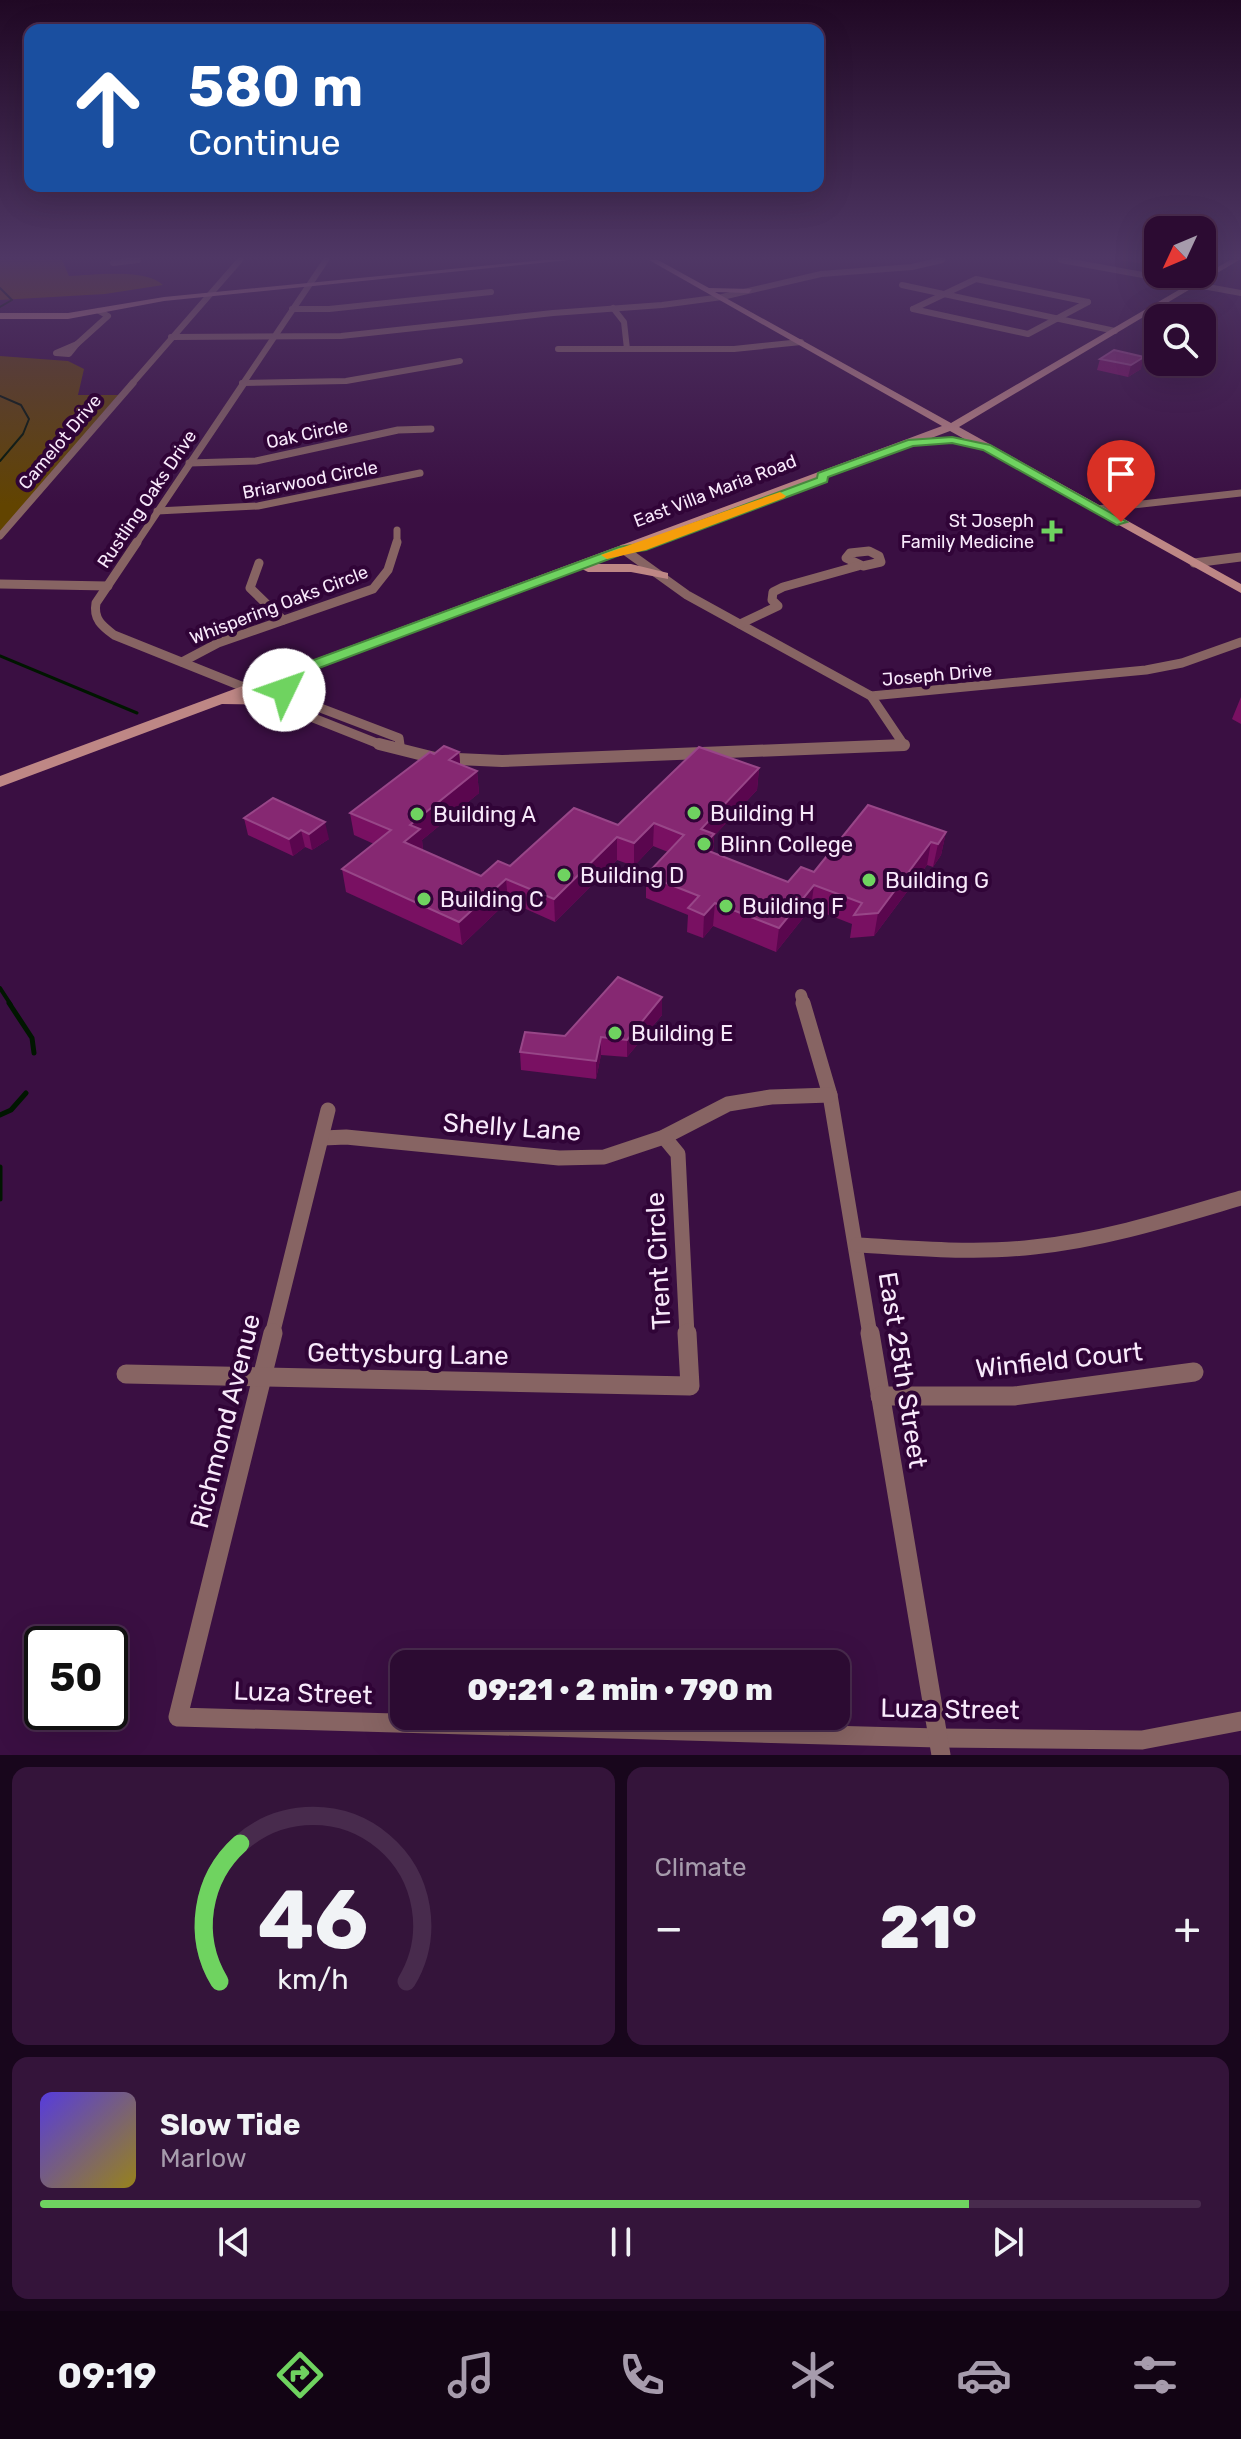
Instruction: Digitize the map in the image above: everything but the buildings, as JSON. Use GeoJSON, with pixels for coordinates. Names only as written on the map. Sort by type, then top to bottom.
{"type":"FeatureCollection","features":[{"type":"Feature","properties":{"kind":"main road"},"geometry":{"type":"LineString","coordinates":[[801,342],[1241,589]]}},
{"type":"Feature","properties":{"kind":"main road","name":"East Villa Maria Road"},"geometry":{"type":"LineString","coordinates":[[0,782],[623,549],[641,548],[823,480],[822,476],[970,418],[1098,342]]}},
{"type":"Feature","properties":{"kind":"main road"},"geometry":{"type":"LineString","coordinates":[[911,442],[952,440],[986,448]]}},
{"type":"Feature","properties":{"kind":"main road"},"geometry":{"type":"LineString","coordinates":[[573,569],[631,568],[663,576]]}},
{"type":"Feature","properties":{"kind":"main road"},"geometry":{"type":"LineString","coordinates":[[1221,578],[1241,598]]}},
{"type":"Feature","properties":{"kind":"main road"},"geometry":{"type":"LineString","coordinates":[[289,674],[284,692],[289,696]]}},
{"type":"Feature","properties":{"kind":"main road"},"geometry":{"type":"LineString","coordinates":[[220,699],[273,702]]}},
{"type":"Feature","properties":{"kind":"street","name":"Camelot Drive"},"geometry":{"type":"LineString","coordinates":[[0,536],[167,342]]}},
{"type":"Feature","properties":{"kind":"street","name":"Rustling Oaks Drive"},"geometry":{"type":"LineString","coordinates":[[249,689],[114,635],[96,620],[93,612],[96,603],[270,342]]}},
{"type":"Feature","properties":{"kind":"street"},"geometry":{"type":"LineString","coordinates":[[626,342],[627,349]]}},
{"type":"Feature","properties":{"kind":"street"},"geometry":{"type":"LineString","coordinates":[[558,349],[734,349],[801,342]]}},
{"type":"Feature","properties":{"kind":"street"},"geometry":{"type":"LineString","coordinates":[[243,382],[323,383],[460,361],[377,376]]}},
{"type":"Feature","properties":{"kind":"street","name":"Oak Circle"},"geometry":{"type":"LineString","coordinates":[[189,463],[256,461],[398,430],[431,429]]}},
{"type":"Feature","properties":{"kind":"street","name":"Briarwood Circle"},"geometry":{"type":"LineString","coordinates":[[157,511],[214,512],[265,508],[420,473]]}},
{"type":"Feature","properties":{"kind":"street"},"geometry":{"type":"LineString","coordinates":[[1097,509],[1241,493]]}},
{"type":"Feature","properties":{"kind":"street","name":"Whispering Oaks Circle"},"geometry":{"type":"LineString","coordinates":[[182,662],[218,643],[358,596],[381,582],[387,574],[398,537],[397,530]]}},
{"type":"Feature","properties":{"kind":"street","name":"Joseph Drive"},"geometry":{"type":"LineString","coordinates":[[623,549],[687,595],[871,696],[1146,670],[1182,663],[1241,642]]}},
{"type":"Feature","properties":{"kind":"street"},"geometry":{"type":"LineString","coordinates":[[1194,563],[1241,557]]}},
{"type":"Feature","properties":{"kind":"street"},"geometry":{"type":"LineString","coordinates":[[259,563],[250,588],[283,620]]}},
{"type":"Feature","properties":{"kind":"street"},"geometry":{"type":"LineString","coordinates":[[740,624],[778,606],[772,600],[773,592],[790,583],[815,573],[858,566]]}},
{"type":"Feature","properties":{"kind":"street"},"geometry":{"type":"LineString","coordinates":[[0,584],[108,586]]}},
{"type":"Feature","properties":{"kind":"street"},"geometry":{"type":"LineString","coordinates":[[249,689],[273,702],[384,746],[400,745],[425,756],[502,761],[904,745],[871,696]]}},
{"type":"Feature","properties":{"kind":"street"},"geometry":{"type":"LineString","coordinates":[[249,689],[289,696],[399,738],[400,745]]}},
{"type":"Feature","properties":{"kind":"street","name":"East 25th Street"},"geometry":{"type":"LineString","coordinates":[[801,995],[830,1095],[940,1746]]}},
{"type":"Feature","properties":{"kind":"street","name":"Shelly Lane"},"geometry":{"type":"LineString","coordinates":[[323,1138],[346,1137],[559,1158],[604,1157],[664,1137],[728,1104],[761,1098],[830,1095]]}},
{"type":"Feature","properties":{"kind":"street","name":"Richmond Avenue"},"geometry":{"type":"LineString","coordinates":[[178,1717],[328,1110]]}},
{"type":"Feature","properties":{"kind":"street","name":"Trent Circle"},"geometry":{"type":"LineString","coordinates":[[664,1137],[678,1154],[690,1386]]}},
{"type":"Feature","properties":{"kind":"street"},"geometry":{"type":"LineString","coordinates":[[857,1245],[945,1249],[1057,1245],[1170,1220],[1241,1198]]}},
{"type":"Feature","properties":{"kind":"street","name":"Winfield Court"},"geometry":{"type":"LineString","coordinates":[[880,1396],[1014,1396],[1194,1372]]}},
{"type":"Feature","properties":{"kind":"street","name":"Gettysburg Lane"},"geometry":{"type":"LineString","coordinates":[[126,1374],[690,1386]]}},
{"type":"Feature","properties":{"kind":"street","name":"Luza Street"},"geometry":{"type":"LineString","coordinates":[[178,1717],[940,1746],[1142,1740],[1241,1721]]}},
{"type":"Feature","properties":{"kind":"shaded area"},"geometry":{"type":"Polygon","coordinates":[[[0,356],[68,361],[84,369],[78,395],[121,395],[0,536],[0,356]]]}},
{"type":"Feature","properties":{"kind":"waterway"},"geometry":{"type":"LineString","coordinates":[[0,396],[21,405],[29,419],[23,434],[0,461]]}},
{"type":"Feature","properties":{"kind":"waterway"},"geometry":{"type":"LineString","coordinates":[[0,656],[137,713]]}},
{"type":"Feature","properties":{"kind":"waterway"},"geometry":{"type":"LineString","coordinates":[[0,988],[11,1005]]}},
{"type":"Feature","properties":{"kind":"waterway"},"geometry":{"type":"LineString","coordinates":[[9,1003],[32,1038],[34,1053]]}},
{"type":"Feature","properties":{"kind":"waterway"},"geometry":{"type":"LineString","coordinates":[[0,1115],[11,1110],[26,1093]]}},
{"type":"Feature","properties":{"kind":"waterway"},"geometry":{"type":"LineString","coordinates":[[0,1167],[0,1199]]}},
{"type":"Feature","properties":{"kind":"slow traffic"},"geometry":{"type":"LineString","coordinates":[[607,555],[623,549],[641,548],[780,496]]}},
{"type":"Feature","properties":{"kind":"place","name":"St Joseph Family Medicine"},"geometry":{"type":"Point","coordinates":[1052,531]}},
{"type":"Feature","properties":{"kind":"place","name":"Building H"},"geometry":{"type":"Point","coordinates":[694,813]}},
{"type":"Feature","properties":{"kind":"place","name":"Building A"},"geometry":{"type":"Point","coordinates":[417,814]}},
{"type":"Feature","properties":{"kind":"place","name":"Blinn College"},"geometry":{"type":"Point","coordinates":[704,844]}},
{"type":"Feature","properties":{"kind":"place","name":"Building D"},"geometry":{"type":"Point","coordinates":[564,875]}},
{"type":"Feature","properties":{"kind":"place","name":"Building G"},"geometry":{"type":"Point","coordinates":[869,880]}},
{"type":"Feature","properties":{"kind":"place","name":"Building C"},"geometry":{"type":"Point","coordinates":[424,899]}},
{"type":"Feature","properties":{"kind":"place","name":"Building F"},"geometry":{"type":"Point","coordinates":[726,906]}},
{"type":"Feature","properties":{"kind":"place","name":"Building E"},"geometry":{"type":"Point","coordinates":[615,1033]}},
{"type":"Feature","properties":{"kind":"route"},"geometry":{"type":"LineString","coordinates":[[284,690],[289,674],[623,549],[641,548],[823,480],[822,476],[911,442],[952,440],[986,448],[1121,522]]}}]}
